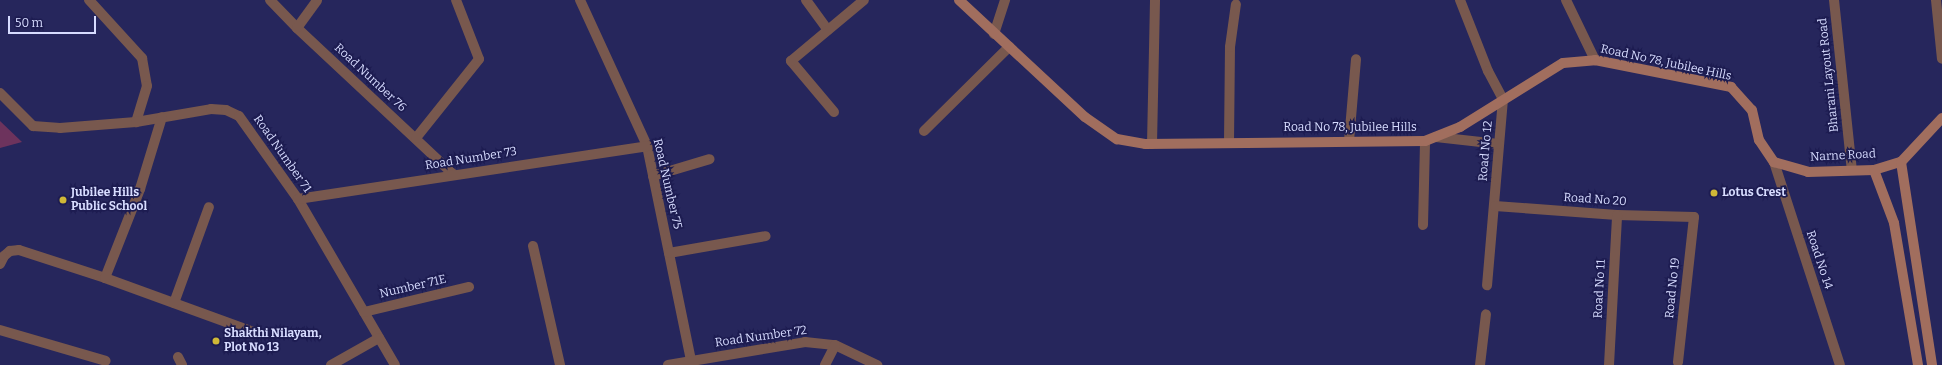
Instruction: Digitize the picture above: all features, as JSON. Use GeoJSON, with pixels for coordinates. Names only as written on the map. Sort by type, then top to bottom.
{"type":"FeatureCollection","features":[{"type":"Feature","properties":{"kind":"main road","name":"Road No 78, Jubilee Hills"},"geometry":{"type":"LineString","coordinates":[[959,0],[1085,117],[1117,139],[1152,144],[1425,141],[1460,127],[1563,63],[1595,60],[1731,87],[1752,110],[1759,140],[1774,162]]}},
{"type":"Feature","properties":{"kind":"main road"},"geometry":{"type":"LineString","coordinates":[[1932,365],[1901,162],[1942,118]]}},
{"type":"Feature","properties":{"kind":"main road","name":"Narne Road"},"geometry":{"type":"LineString","coordinates":[[1774,162],[1808,172],[1874,170],[1901,162]]}},
{"type":"Feature","properties":{"kind":"main road"},"geometry":{"type":"LineString","coordinates":[[1874,170],[1894,223],[1918,365]]}},
{"type":"Feature","properties":{"kind":"street"},"geometry":{"type":"LineString","coordinates":[[89,0],[142,58],[147,86],[136,122]]}},
{"type":"Feature","properties":{"kind":"street","name":"Road Number 76"},"geometry":{"type":"LineString","coordinates":[[270,0],[297,28],[454,175]]}},
{"type":"Feature","properties":{"kind":"street"},"geometry":{"type":"LineString","coordinates":[[297,28],[317,0]]}},
{"type":"Feature","properties":{"kind":"street"},"geometry":{"type":"LineString","coordinates":[[416,138],[479,59],[456,0]]}},
{"type":"Feature","properties":{"kind":"street","name":"Road Number 75"},"geometry":{"type":"LineString","coordinates":[[580,0],[647,146],[691,361]]}},
{"type":"Feature","properties":{"kind":"street"},"geometry":{"type":"LineString","coordinates":[[806,0],[828,30]]}},
{"type":"Feature","properties":{"kind":"street"},"geometry":{"type":"LineString","coordinates":[[834,112],[791,61],[864,0]]}},
{"type":"Feature","properties":{"kind":"street"},"geometry":{"type":"LineString","coordinates":[[994,34],[1005,0]]}},
{"type":"Feature","properties":{"kind":"street"},"geometry":{"type":"LineString","coordinates":[[1152,144],[1155,0]]}},
{"type":"Feature","properties":{"kind":"street"},"geometry":{"type":"LineString","coordinates":[[1460,0],[1488,71],[1503,99]]}},
{"type":"Feature","properties":{"kind":"street"},"geometry":{"type":"LineString","coordinates":[[1566,0],[1595,60]]}},
{"type":"Feature","properties":{"kind":"street","name":"Bharani Layout Road"},"geometry":{"type":"LineString","coordinates":[[1834,0],[1852,170]]}},
{"type":"Feature","properties":{"kind":"street"},"geometry":{"type":"LineString","coordinates":[[1936,0],[1942,59]]}},
{"type":"Feature","properties":{"kind":"street"},"geometry":{"type":"LineString","coordinates":[[1229,142],[1230,47],[1236,4]]}},
{"type":"Feature","properties":{"kind":"street"},"geometry":{"type":"LineString","coordinates":[[924,131],[1010,47]]}},
{"type":"Feature","properties":{"kind":"street"},"geometry":{"type":"LineString","coordinates":[[1349,141],[1356,59]]}},
{"type":"Feature","properties":{"kind":"street","name":"Road Number 71"},"geometry":{"type":"LineString","coordinates":[[0,93],[33,126],[60,128],[136,122],[211,109],[226,110],[239,116],[298,199],[395,365]]}},
{"type":"Feature","properties":{"kind":"street","name":"Road No 12"},"geometry":{"type":"LineString","coordinates":[[1487,285],[1503,99]]}},
{"type":"Feature","properties":{"kind":"street"},"geometry":{"type":"LineString","coordinates":[[105,278],[140,189],[162,117]]}},
{"type":"Feature","properties":{"kind":"street"},"geometry":{"type":"LineString","coordinates":[[1436,136],[1499,144]]}},
{"type":"Feature","properties":{"kind":"street"},"geometry":{"type":"LineString","coordinates":[[1423,225],[1425,141]]}},
{"type":"Feature","properties":{"kind":"street","name":"Road Number 73"},"geometry":{"type":"LineString","coordinates":[[298,199],[647,146]]}},
{"type":"Feature","properties":{"kind":"street"},"geometry":{"type":"LineString","coordinates":[[653,176],[710,159]]}},
{"type":"Feature","properties":{"kind":"street","name":"Road No 14"},"geometry":{"type":"LineString","coordinates":[[1774,162],[1840,365]]}},
{"type":"Feature","properties":{"kind":"street","name":"Road No 20"},"geometry":{"type":"LineString","coordinates":[[1494,206],[1617,215],[1694,217]]}},
{"type":"Feature","properties":{"kind":"street"},"geometry":{"type":"LineString","coordinates":[[174,303],[209,207]]}},
{"type":"Feature","properties":{"kind":"street","name":"Road No 11"},"geometry":{"type":"LineString","coordinates":[[1609,365],[1617,215]]}},
{"type":"Feature","properties":{"kind":"street","name":"Road No 19"},"geometry":{"type":"LineString","coordinates":[[1678,362],[1694,217]]}},
{"type":"Feature","properties":{"kind":"street"},"geometry":{"type":"LineString","coordinates":[[669,253],[766,236]]}},
{"type":"Feature","properties":{"kind":"street"},"geometry":{"type":"LineString","coordinates":[[533,246],[560,365]]}},
{"type":"Feature","properties":{"kind":"street"},"geometry":{"type":"LineString","coordinates":[[0,264],[4,256],[10,251],[19,250],[105,278],[253,332]]}},
{"type":"Feature","properties":{"kind":"street","name":"Number 71E"},"geometry":{"type":"LineString","coordinates":[[364,312],[469,287]]}},
{"type":"Feature","properties":{"kind":"street"},"geometry":{"type":"LineString","coordinates":[[1480,365],[1486,314]]}},
{"type":"Feature","properties":{"kind":"street"},"geometry":{"type":"LineString","coordinates":[[0,330],[106,361]]}},
{"type":"Feature","properties":{"kind":"street"},"geometry":{"type":"LineString","coordinates":[[331,365],[379,338]]}},
{"type":"Feature","properties":{"kind":"street","name":"Road Number 72"},"geometry":{"type":"LineString","coordinates":[[668,365],[805,342],[835,345],[877,365]]}},
{"type":"Feature","properties":{"kind":"street"},"geometry":{"type":"LineString","coordinates":[[825,365],[835,345]]}},
{"type":"Feature","properties":{"kind":"shaded area"},"geometry":{"type":"Polygon","coordinates":[[[0,121],[22,142],[0,148],[0,121]]]}},
{"type":"Feature","properties":{"kind":"place","name":"Lotus Crest"},"geometry":{"type":"Point","coordinates":[1714,193]}},
{"type":"Feature","properties":{"kind":"place","name":"Jubilee Hills Public School"},"geometry":{"type":"Point","coordinates":[63,200]}},
{"type":"Feature","properties":{"kind":"place","name":"Shakthi Nilayam, Plot No 13"},"geometry":{"type":"Point","coordinates":[216,341]}}]}
